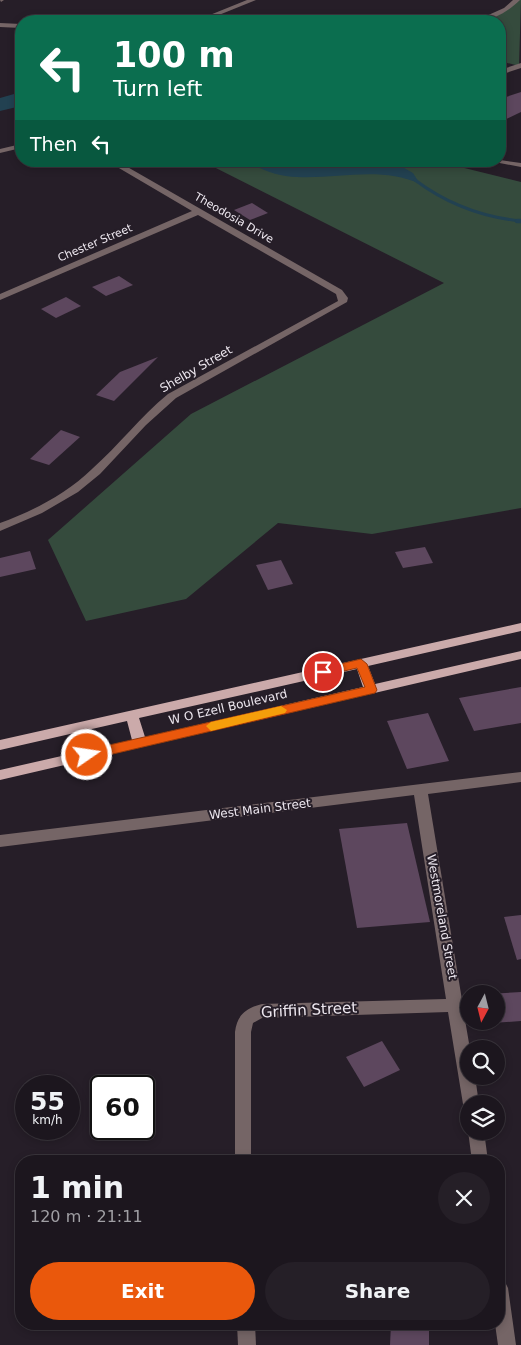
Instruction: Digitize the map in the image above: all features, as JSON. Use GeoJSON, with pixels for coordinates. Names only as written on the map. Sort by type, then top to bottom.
{"type":"FeatureCollection","features":[{"type":"Feature","properties":{"kind":"main road","name":"W O Ezell Boulevard"},"geometry":{"type":"LineString","coordinates":[[0,745],[521,627]]}},
{"type":"Feature","properties":{"kind":"main road","name":"W O Ezell Boulevard"},"geometry":{"type":"LineString","coordinates":[[0,775],[521,655]]}},
{"type":"Feature","properties":{"kind":"main road"},"geometry":{"type":"LineString","coordinates":[[361,664],[371,690]]}},
{"type":"Feature","properties":{"kind":"main road"},"geometry":{"type":"LineString","coordinates":[[132,716],[140,743]]}},
{"type":"Feature","properties":{"kind":"street"},"geometry":{"type":"LineString","coordinates":[[214,15],[253,0]]}},
{"type":"Feature","properties":{"kind":"street"},"geometry":{"type":"LineString","coordinates":[[492,15],[506,9],[517,0]]}},
{"type":"Feature","properties":{"kind":"street"},"geometry":{"type":"LineString","coordinates":[[0,25],[15,26]]}},
{"type":"Feature","properties":{"kind":"street"},"geometry":{"type":"LineString","coordinates":[[506,71],[521,65]]}},
{"type":"Feature","properties":{"kind":"street"},"geometry":{"type":"LineString","coordinates":[[0,151],[15,147]]}},
{"type":"Feature","properties":{"kind":"street"},"geometry":{"type":"LineString","coordinates":[[506,163],[521,165]]}},
{"type":"Feature","properties":{"kind":"street","name":"Theodosia Drive"},"geometry":{"type":"LineString","coordinates":[[122,167],[339,292],[343,298]]}},
{"type":"Feature","properties":{"kind":"street","name":"Chester Street"},"geometry":{"type":"LineString","coordinates":[[0,297],[199,211]]}},
{"type":"Feature","properties":{"kind":"street","name":"Shelby Street"},"geometry":{"type":"LineString","coordinates":[[0,527],[34,514],[77,488],[96,472],[153,411],[172,396],[339,305],[343,298]]}},
{"type":"Feature","properties":{"kind":"street","name":"West Main Street"},"geometry":{"type":"LineString","coordinates":[[0,842],[521,777]]}},
{"type":"Feature","properties":{"kind":"street","name":"Westmoreland Street"},"geometry":{"type":"LineString","coordinates":[[420,789],[471,1095]]}},
{"type":"Feature","properties":{"kind":"street","name":"Griffin Street"},"geometry":{"type":"LineString","coordinates":[[243,1155],[243,1032],[244,1022],[251,1014],[262,1011],[457,1005]]}},
{"type":"Feature","properties":{"kind":"street"},"geometry":{"type":"LineString","coordinates":[[477,1140],[479,1155]]}},
{"type":"Feature","properties":{"kind":"street"},"geometry":{"type":"LineString","coordinates":[[246,1330],[247,1345]]}},
{"type":"Feature","properties":{"kind":"street"},"geometry":{"type":"LineString","coordinates":[[505,1330],[507,1345]]}},
{"type":"Feature","properties":{"kind":"green space"},"geometry":{"type":"Polygon","coordinates":[[[514,0],[521,0],[519,66],[506,63],[506,15],[489,15],[506,9],[514,0]]]}},
{"type":"Feature","properties":{"kind":"green space"},"geometry":{"type":"Polygon","coordinates":[[[214,167],[460,167],[521,182],[521,508],[372,534],[278,523],[186,599],[86,621],[48,540],[191,414],[444,283],[214,167]]]}},
{"type":"Feature","properties":{"kind":"water"},"geometry":{"type":"Polygon","coordinates":[[[15,94],[15,107],[0,111],[0,98],[15,94]]]}},
{"type":"Feature","properties":{"kind":"water"},"geometry":{"type":"Polygon","coordinates":[[[258,167],[402,167],[413,173],[420,184],[405,179],[375,174],[290,177],[258,167]]]}},
{"type":"Feature","properties":{"kind":"building"},"geometry":{"type":"Polygon","coordinates":[[[521,92],[521,112],[506,119],[506,97],[521,92]]]}},
{"type":"Feature","properties":{"kind":"building"},"geometry":{"type":"Polygon","coordinates":[[[252,203],[268,213],[250,220],[234,210],[252,203]]]}},
{"type":"Feature","properties":{"kind":"building"},"geometry":{"type":"Polygon","coordinates":[[[119,276],[133,285],[106,296],[92,287],[119,276]]]}},
{"type":"Feature","properties":{"kind":"building"},"geometry":{"type":"Polygon","coordinates":[[[66,297],[81,306],[56,318],[41,309],[66,297]]]}},
{"type":"Feature","properties":{"kind":"building"},"geometry":{"type":"Polygon","coordinates":[[[158,357],[114,401],[96,395],[120,372],[158,357]]]}},
{"type":"Feature","properties":{"kind":"building"},"geometry":{"type":"Polygon","coordinates":[[[61,430],[80,437],[49,465],[30,459],[61,430]]]}},
{"type":"Feature","properties":{"kind":"building"},"geometry":{"type":"Polygon","coordinates":[[[425,547],[433,563],[403,568],[395,552],[425,547]]]}},
{"type":"Feature","properties":{"kind":"building"},"geometry":{"type":"Polygon","coordinates":[[[30,551],[36,569],[0,577],[0,558],[30,551]]]}},
{"type":"Feature","properties":{"kind":"building"},"geometry":{"type":"Polygon","coordinates":[[[281,560],[293,584],[268,590],[256,565],[281,560]]]}},
{"type":"Feature","properties":{"kind":"building"},"geometry":{"type":"Polygon","coordinates":[[[521,687],[521,723],[474,731],[459,698],[521,687]]]}},
{"type":"Feature","properties":{"kind":"building"},"geometry":{"type":"Polygon","coordinates":[[[428,713],[449,761],[407,769],[387,721],[428,713]]]}},
{"type":"Feature","properties":{"kind":"building"},"geometry":{"type":"Polygon","coordinates":[[[407,823],[430,922],[357,928],[339,829],[407,823]]]}},
{"type":"Feature","properties":{"kind":"building"},"geometry":{"type":"Polygon","coordinates":[[[521,915],[521,959],[517,960],[504,917],[521,915]]]}},
{"type":"Feature","properties":{"kind":"building"},"geometry":{"type":"Polygon","coordinates":[[[521,992],[521,1021],[505,1022],[505,993],[521,992]]]}},
{"type":"Feature","properties":{"kind":"building"},"geometry":{"type":"Polygon","coordinates":[[[382,1041],[400,1070],[364,1087],[346,1057],[382,1041]]]}},
{"type":"Feature","properties":{"kind":"building"},"geometry":{"type":"Polygon","coordinates":[[[391,1330],[429,1330],[429,1345],[390,1345],[391,1330]]]}},
{"type":"Feature","properties":{"kind":"waterway"},"geometry":{"type":"LineString","coordinates":[[415,180],[439,196],[465,208],[478,213],[521,221],[517,221]]}},
{"type":"Feature","properties":{"kind":"slow traffic"},"geometry":{"type":"LineString","coordinates":[[211,726],[281,710]]}},
{"type":"Feature","properties":{"kind":"route"},"geometry":{"type":"LineString","coordinates":[[87,755],[371,690],[361,664],[323,672]]}}]}
